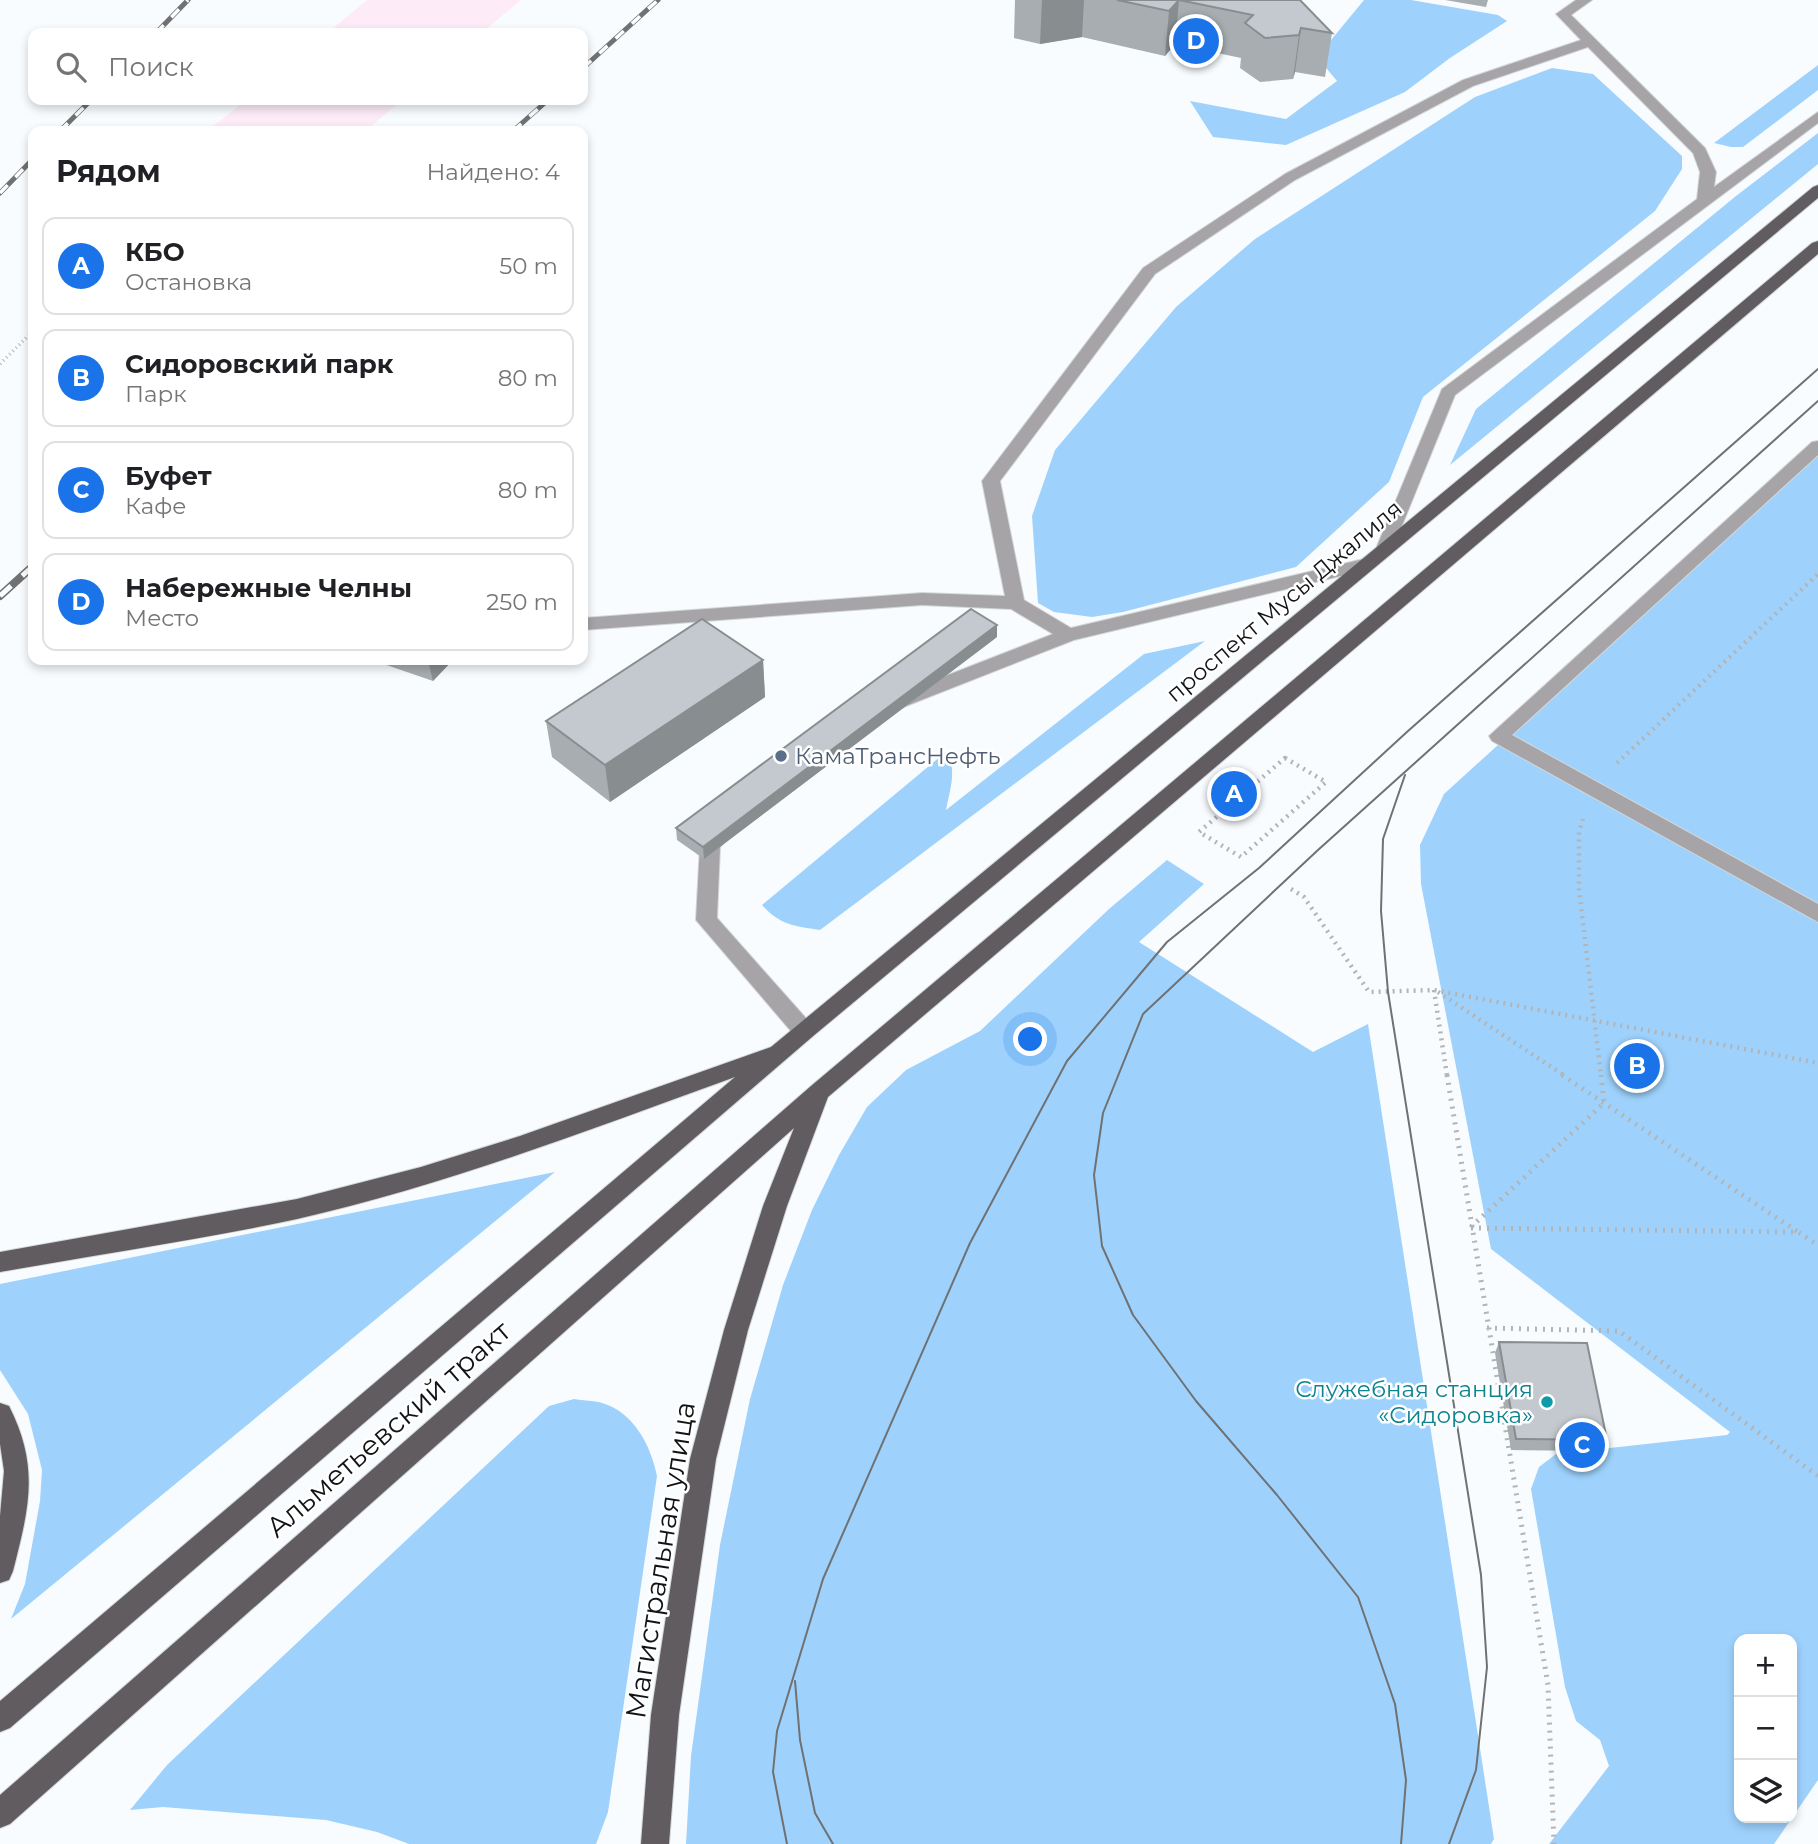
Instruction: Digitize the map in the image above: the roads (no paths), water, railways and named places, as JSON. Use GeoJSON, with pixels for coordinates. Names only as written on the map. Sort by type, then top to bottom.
{"type":"FeatureCollection","features":[{"type":"Feature","properties":{"kind":"main road","name":"проспект Мусы Джалиля"},"geometry":{"type":"LineString","coordinates":[[782,1051],[1818,190]]}},
{"type":"Feature","properties":{"kind":"main road"},"geometry":{"type":"LineString","coordinates":[[818,1092],[1818,246]]}},
{"type":"Feature","properties":{"kind":"main road"},"geometry":{"type":"LineString","coordinates":[[0,1262],[297,1209],[421,1177],[524,1144],[782,1051]]}},
{"type":"Feature","properties":{"kind":"main road","name":"Альметьевский тракт"},"geometry":{"type":"LineString","coordinates":[[0,1719],[782,1051]]}},
{"type":"Feature","properties":{"kind":"main road","name":"Альметьевский тракт"},"geometry":{"type":"LineString","coordinates":[[0,1814],[818,1092]]}},
{"type":"Feature","properties":{"kind":"main road","name":"Магистральная улица"},"geometry":{"type":"LineString","coordinates":[[655,1844],[665,1715],[703,1459],[739,1318],[775,1206],[818,1092]]}},
{"type":"Feature","properties":{"kind":"main road"},"geometry":{"type":"LineString","coordinates":[[0,1414],[15,1451],[17,1486],[10,1534],[0,1571]]}},
{"type":"Feature","properties":{"kind":"street"},"geometry":{"type":"LineString","coordinates":[[1585,0],[1559,11],[1700,151],[1708,172],[1705,199]]}},
{"type":"Feature","properties":{"kind":"street"},"geometry":{"type":"LineString","coordinates":[[1015,603],[991,481],[1149,271],[1290,177],[1468,83],[1590,42]]}},
{"type":"Feature","properties":{"kind":"street"},"geometry":{"type":"LineString","coordinates":[[884,708],[1069,635],[1376,557],[1448,393],[1818,116]]}},
{"type":"Feature","properties":{"kind":"street"},"geometry":{"type":"LineString","coordinates":[[1818,446],[1499,736],[1818,914]]}},
{"type":"Feature","properties":{"kind":"street"},"geometry":{"type":"LineString","coordinates":[[588,624],[922,599],[1015,603],[1069,635]]}},
{"type":"Feature","properties":{"kind":"street"},"geometry":{"type":"LineString","coordinates":[[736,819],[710,845],[706,920],[804,1031]]}},
{"type":"Feature","properties":{"kind":"tram line"},"geometry":{"type":"LineString","coordinates":[[787,1844],[773,1772],[777,1731],[823,1579],[970,1243],[1067,1061],[1167,942],[1259,868],[1408,731],[1818,369]]}},
{"type":"Feature","properties":{"kind":"tram line"},"geometry":{"type":"LineString","coordinates":[[1401,1844],[1406,1780],[1395,1704],[1358,1597],[1277,1495],[1196,1401],[1133,1315],[1102,1246],[1094,1175],[1103,1113],[1143,1014],[1318,850],[1818,401]]}},
{"type":"Feature","properties":{"kind":"tram line"},"geometry":{"type":"LineString","coordinates":[[1405,775],[1383,839],[1381,911],[1388,992],[1481,1575],[1487,1667],[1476,1770],[1449,1844]]}},
{"type":"Feature","properties":{"kind":"tram line"},"geometry":{"type":"LineString","coordinates":[[795,1681],[800,1740],[815,1813],[833,1844]]}},
{"type":"Feature","properties":{"kind":"railway"},"geometry":{"type":"LineString","coordinates":[[161,28],[188,0]]}},
{"type":"Feature","properties":{"kind":"railway"},"geometry":{"type":"LineString","coordinates":[[588,63],[658,0]]}},
{"type":"Feature","properties":{"kind":"railway"},"geometry":{"type":"LineString","coordinates":[[65,126],[86,105]]}},
{"type":"Feature","properties":{"kind":"railway"},"geometry":{"type":"LineString","coordinates":[[519,126],[542,105]]}},
{"type":"Feature","properties":{"kind":"railway"},"geometry":{"type":"LineString","coordinates":[[0,193],[28,164]]}},
{"type":"Feature","properties":{"kind":"railway"},"geometry":{"type":"LineString","coordinates":[[0,596],[28,571]]}},
{"type":"Feature","properties":{"kind":"place","name":"Набережные Челны"},"geometry":{"type":"Point","coordinates":[1196,41]}},
{"type":"Feature","properties":{"kind":"place","name":"КамаТрансНефть"},"geometry":{"type":"Point","coordinates":[781,756]}},
{"type":"Feature","properties":{"kind":"place","name":"КБО"},"geometry":{"type":"Point","coordinates":[1234,794]}},
{"type":"Feature","properties":{"kind":"place","name":"Сидоровский парк"},"geometry":{"type":"Point","coordinates":[1637,1066]}},
{"type":"Feature","properties":{"kind":"place","name":"Служебная станция «Сидоровка»"},"geometry":{"type":"Point","coordinates":[1547,1402]}},
{"type":"Feature","properties":{"kind":"place","name":"Буфет"},"geometry":{"type":"Point","coordinates":[1582,1445]}}]}
